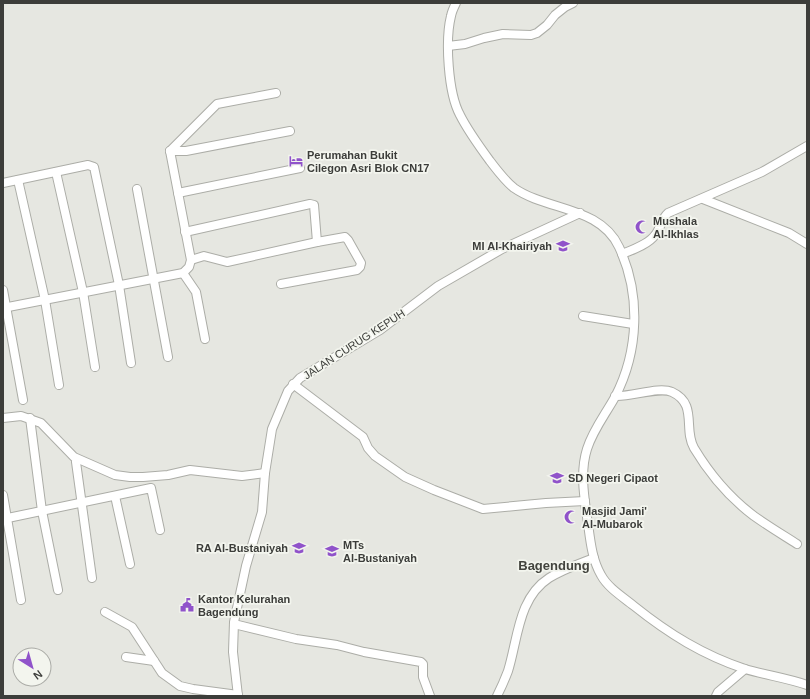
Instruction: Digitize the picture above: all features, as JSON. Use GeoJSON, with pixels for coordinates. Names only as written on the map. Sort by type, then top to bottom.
{"type":"FeatureCollection","features":[{"type":"Feature","properties":{"kind":"street"},"geometry":{"type":"LineString","coordinates":[[456,3],[451,16],[448,46],[451,87],[458,113],[480,149],[514,188],[532,197],[580,213],[612,234],[628,269],[633,295],[633,324],[629,361],[615,396],[598,424],[583,464],[585,501],[594,558],[601,575],[608,584],[653,622],[684,642],[745,669],[807,685]]}},
{"type":"Feature","properties":{"kind":"street"},"geometry":{"type":"LineString","coordinates":[[448,46],[465,44],[503,34],[531,35],[537,33],[547,25],[555,15],[573,3]]}},
{"type":"Feature","properties":{"kind":"street"},"geometry":{"type":"LineString","coordinates":[[170,151],[218,104],[276,93]]}},
{"type":"Feature","properties":{"kind":"street"},"geometry":{"type":"LineString","coordinates":[[170,151],[186,151],[290,131]]}},
{"type":"Feature","properties":{"kind":"street"},"geometry":{"type":"LineString","coordinates":[[622,254],[655,237],[664,217],[668,214],[762,172],[807,146]]}},
{"type":"Feature","properties":{"kind":"street"},"geometry":{"type":"LineString","coordinates":[[5,308],[183,273],[189,267],[190,260],[170,151]]}},
{"type":"Feature","properties":{"kind":"street"},"geometry":{"type":"LineString","coordinates":[[3,183],[88,165],[94,167],[119,285],[131,363]]}},
{"type":"Feature","properties":{"kind":"street"},"geometry":{"type":"LineString","coordinates":[[178,194],[300,168]]}},
{"type":"Feature","properties":{"kind":"street"},"geometry":{"type":"LineString","coordinates":[[56,172],[83,292],[95,368]]}},
{"type":"Feature","properties":{"kind":"street"},"geometry":{"type":"LineString","coordinates":[[18,180],[45,300],[59,385]]}},
{"type":"Feature","properties":{"kind":"street"},"geometry":{"type":"LineString","coordinates":[[137,189],[168,357]]}},
{"type":"Feature","properties":{"kind":"street"},"geometry":{"type":"LineString","coordinates":[[703,199],[789,233],[807,244]]}},
{"type":"Feature","properties":{"kind":"street"},"geometry":{"type":"LineString","coordinates":[[185,232],[312,204],[314,205],[317,242]]}},
{"type":"Feature","properties":{"kind":"street","name":"JALAN CURUG KEPUH"},"geometry":{"type":"LineString","coordinates":[[238,695],[233,652],[234,624],[246,566],[262,512],[265,473],[272,429],[283,399],[288,391],[300,378],[380,330],[438,286],[502,249],[580,213]]}},
{"type":"Feature","properties":{"kind":"street"},"geometry":{"type":"LineString","coordinates":[[190,260],[204,256],[227,262],[317,242],[345,238],[348,240],[361,263],[357,270],[281,284]]}},
{"type":"Feature","properties":{"kind":"street"},"geometry":{"type":"LineString","coordinates":[[183,273],[196,292],[205,339]]}},
{"type":"Feature","properties":{"kind":"street"},"geometry":{"type":"LineString","coordinates":[[3,290],[5,308],[23,400]]}},
{"type":"Feature","properties":{"kind":"street"},"geometry":{"type":"LineString","coordinates":[[583,316],[633,324]]}},
{"type":"Feature","properties":{"kind":"street"},"geometry":{"type":"LineString","coordinates":[[293,384],[363,437],[368,448],[375,456],[405,477],[434,490],[483,509],[585,501]]}},
{"type":"Feature","properties":{"kind":"street"},"geometry":{"type":"LineString","coordinates":[[615,396],[631,396],[660,390],[672,392],[682,399],[687,407],[690,424],[689,434],[693,447],[726,492],[753,515],[797,544]]}},
{"type":"Feature","properties":{"kind":"street"},"geometry":{"type":"LineString","coordinates":[[3,418],[21,416],[41,423],[74,457],[115,475],[143,477],[168,475],[190,470],[242,476],[265,473]]}},
{"type":"Feature","properties":{"kind":"street"},"geometry":{"type":"LineString","coordinates":[[30,418],[42,511],[58,590]]}},
{"type":"Feature","properties":{"kind":"street"},"geometry":{"type":"LineString","coordinates":[[76,462],[92,578]]}},
{"type":"Feature","properties":{"kind":"street"},"geometry":{"type":"LineString","coordinates":[[5,519],[151,488],[160,530]]}},
{"type":"Feature","properties":{"kind":"street"},"geometry":{"type":"LineString","coordinates":[[3,495],[5,519],[21,600]]}},
{"type":"Feature","properties":{"kind":"street"},"geometry":{"type":"LineString","coordinates":[[115,496],[130,564]]}},
{"type":"Feature","properties":{"kind":"street"},"geometry":{"type":"LineString","coordinates":[[497,696],[508,672],[523,613],[531,595],[542,583],[559,572],[594,558]]}},
{"type":"Feature","properties":{"kind":"street"},"geometry":{"type":"LineString","coordinates":[[105,612],[132,627],[162,673],[180,686],[238,695]]}},
{"type":"Feature","properties":{"kind":"street"},"geometry":{"type":"LineString","coordinates":[[234,624],[296,639],[337,645],[364,652],[421,662],[423,664],[423,677],[430,696]]}},
{"type":"Feature","properties":{"kind":"street"},"geometry":{"type":"LineString","coordinates":[[126,657],[154,661]]}},
{"type":"Feature","properties":{"kind":"street"},"geometry":{"type":"LineString","coordinates":[[716,696],[718,692],[745,669]]}},
{"type":"Feature","properties":{"kind":"place","name":"Perumahan Bukit Cilegon Asri Blok CN17"},"geometry":{"type":"Point","coordinates":[296,161]}},
{"type":"Feature","properties":{"kind":"place","name":"Mushala Al-Ikhlas"},"geometry":{"type":"Point","coordinates":[642,227]}},
{"type":"Feature","properties":{"kind":"place","name":"MI Al-Khairiyah"},"geometry":{"type":"Point","coordinates":[563,246]}},
{"type":"Feature","properties":{"kind":"place","name":"SD Negeri Cipaot"},"geometry":{"type":"Point","coordinates":[557,478]}},
{"type":"Feature","properties":{"kind":"place","name":"Masjid Jami' Al-Mubarok"},"geometry":{"type":"Point","coordinates":[571,517]}},
{"type":"Feature","properties":{"kind":"place","name":"RA Al-Bustaniyah"},"geometry":{"type":"Point","coordinates":[299,548]}},
{"type":"Feature","properties":{"kind":"place","name":"MTs Al-Bustaniyah"},"geometry":{"type":"Point","coordinates":[332,551]}},
{"type":"Feature","properties":{"kind":"place","name":"Kantor Kelurahan Bagendung"},"geometry":{"type":"Point","coordinates":[187,605]}},
{"type":"Feature","properties":{"kind":"district","name":"Bagendung"},"geometry":{"type":"Point","coordinates":[554,565]}}]}
